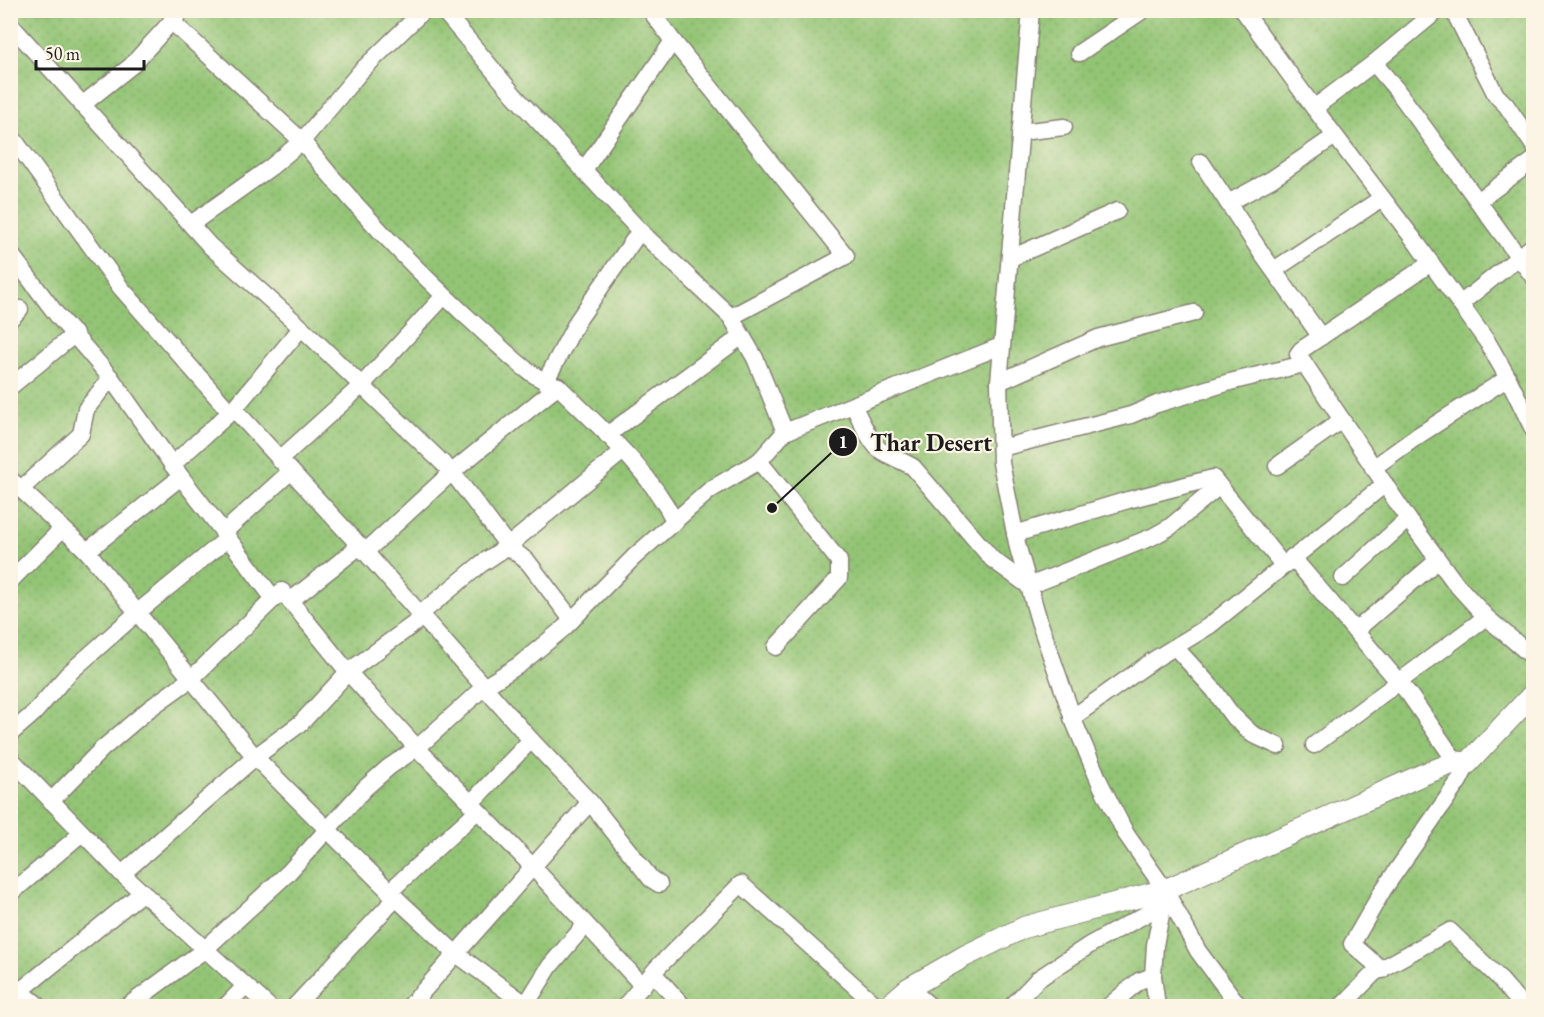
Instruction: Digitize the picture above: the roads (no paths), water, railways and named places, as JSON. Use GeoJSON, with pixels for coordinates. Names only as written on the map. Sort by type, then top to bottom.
{"type":"FeatureCollection","features":[{"type":"Feature","properties":{"kind":"street"},"geometry":{"type":"LineString","coordinates":[[191,224],[271,167],[302,141],[360,72],[424,10]]}},
{"type":"Feature","properties":{"kind":"street"},"geometry":{"type":"LineString","coordinates":[[443,10],[514,95],[640,231],[731,317],[755,358],[785,432]]}},
{"type":"Feature","properties":{"kind":"street"},"geometry":{"type":"LineString","coordinates":[[650,10],[846,256],[731,317]]}},
{"type":"Feature","properties":{"kind":"street"},"geometry":{"type":"LineString","coordinates":[[1031,10],[999,382],[1001,463],[1015,534],[1029,586],[1072,718],[1100,783],[1126,834],[1164,898],[1198,951],[1239,1006]]}},
{"type":"Feature","properties":{"kind":"street"},"geometry":{"type":"LineString","coordinates":[[1079,52],[1143,10]]}},
{"type":"Feature","properties":{"kind":"street"},"geometry":{"type":"LineString","coordinates":[[1314,108],[1374,63],[1438,10]]}},
{"type":"Feature","properties":{"kind":"street"},"geometry":{"type":"LineString","coordinates":[[1453,10],[1496,96],[1506,105],[1533,146]]}},
{"type":"Feature","properties":{"kind":"street"},"geometry":{"type":"LineString","coordinates":[[1251,13],[1314,108],[1431,262],[1488,343],[1508,378],[1533,431]]}},
{"type":"Feature","properties":{"kind":"street"},"geometry":{"type":"LineString","coordinates":[[82,105],[131,66],[177,16],[302,141],[333,179],[444,296],[514,359],[551,384],[623,451],[665,503],[675,522]]}},
{"type":"Feature","properties":{"kind":"street"},"geometry":{"type":"LineString","coordinates":[[10,24],[210,246],[301,328],[452,472],[508,546],[528,562],[572,620]]}},
{"type":"Feature","properties":{"kind":"street"},"geometry":{"type":"LineString","coordinates":[[584,170],[673,41]]}},
{"type":"Feature","properties":{"kind":"street"},"geometry":{"type":"LineString","coordinates":[[1374,63],[1533,278]]}},
{"type":"Feature","properties":{"kind":"street"},"geometry":{"type":"LineString","coordinates":[[1020,132],[1064,127]]}},
{"type":"Feature","properties":{"kind":"street"},"geometry":{"type":"LineString","coordinates":[[10,134],[121,288],[232,411],[362,549],[531,740],[590,802],[651,879],[660,884]]}},
{"type":"Feature","properties":{"kind":"street"},"geometry":{"type":"LineString","coordinates":[[1228,203],[1272,179],[1335,136]]}},
{"type":"Feature","properties":{"kind":"street"},"geometry":{"type":"LineString","coordinates":[[1478,201],[1533,160]]}},
{"type":"Feature","properties":{"kind":"street"},"geometry":{"type":"LineString","coordinates":[[1201,162],[1321,337]]}},
{"type":"Feature","properties":{"kind":"street"},"geometry":{"type":"LineString","coordinates":[[1274,270],[1382,198]]}},
{"type":"Feature","properties":{"kind":"street"},"geometry":{"type":"LineString","coordinates":[[1011,258],[1117,211]]}},
{"type":"Feature","properties":{"kind":"street"},"geometry":{"type":"LineString","coordinates":[[51,801],[102,748],[149,709],[192,678],[282,600],[362,549],[551,384],[578,320],[640,231]]}},
{"type":"Feature","properties":{"kind":"street"},"geometry":{"type":"LineString","coordinates":[[1460,304],[1533,245]]}},
{"type":"Feature","properties":{"kind":"street"},"geometry":{"type":"LineString","coordinates":[[10,253],[57,315],[111,378],[176,471],[226,536],[282,600],[417,748],[532,866],[585,925],[648,980],[683,1006]]}},
{"type":"Feature","properties":{"kind":"street"},"geometry":{"type":"LineString","coordinates":[[1431,262],[1298,354],[1408,519],[1456,584],[1486,617],[1533,658]]}},
{"type":"Feature","properties":{"kind":"street"},"geometry":{"type":"LineString","coordinates":[[10,734],[33,713],[68,674],[226,536],[284,466],[444,296]]}},
{"type":"Feature","properties":{"kind":"street"},"geometry":{"type":"LineString","coordinates":[[999,382],[1098,338],[1194,313]]}},
{"type":"Feature","properties":{"kind":"street"},"geometry":{"type":"LineString","coordinates":[[87,551],[176,471],[232,411],[301,328]]}},
{"type":"Feature","properties":{"kind":"street"},"geometry":{"type":"LineString","coordinates":[[10,387],[75,334]]}},
{"type":"Feature","properties":{"kind":"street"},"geometry":{"type":"LineString","coordinates":[[607,435],[742,336]]}},
{"type":"Feature","properties":{"kind":"street"},"geometry":{"type":"LineString","coordinates":[[128,1006],[204,950],[288,873],[327,828],[389,767],[417,748],[484,687],[519,665],[572,620],[634,557],[710,490],[759,460],[785,432],[1001,346]]}},
{"type":"Feature","properties":{"kind":"street"},"geometry":{"type":"LineString","coordinates":[[1001,448],[1131,415],[1188,394],[1304,364]]}},
{"type":"Feature","properties":{"kind":"street"},"geometry":{"type":"LineString","coordinates":[[111,378],[86,409],[81,434],[16,484],[87,551],[255,757],[392,895],[455,953],[526,1006],[550,966],[585,925]]}},
{"type":"Feature","properties":{"kind":"street"},"geometry":{"type":"LineString","coordinates":[[1374,468],[1419,435],[1508,378]]}},
{"type":"Feature","properties":{"kind":"street"},"geometry":{"type":"LineString","coordinates":[[853,405],[868,434],[881,452],[913,467],[992,560],[1029,586]]}},
{"type":"Feature","properties":{"kind":"street"},"geometry":{"type":"LineString","coordinates":[[1277,466],[1342,420]]}},
{"type":"Feature","properties":{"kind":"street"},"geometry":{"type":"LineString","coordinates":[[122,874],[255,757],[301,723],[348,672],[421,617],[481,564],[508,546],[623,451]]}},
{"type":"Feature","properties":{"kind":"street"},"geometry":{"type":"LineString","coordinates":[[759,460],[839,561],[838,578],[776,646]]}},
{"type":"Feature","properties":{"kind":"street"},"geometry":{"type":"LineString","coordinates":[[1015,534],[1128,500],[1213,478],[1355,631],[1399,682],[1462,763],[1459,781],[1383,890],[1352,944],[1382,970]]}},
{"type":"Feature","properties":{"kind":"street"},"geometry":{"type":"LineString","coordinates":[[1072,718],[1209,626],[1384,484]]}},
{"type":"Feature","properties":{"kind":"street"},"geometry":{"type":"LineString","coordinates":[[1029,586],[1152,537],[1170,527],[1219,486]]}},
{"type":"Feature","properties":{"kind":"street"},"geometry":{"type":"LineString","coordinates":[[1343,578],[1408,519]]}},
{"type":"Feature","properties":{"kind":"street"},"geometry":{"type":"LineString","coordinates":[[10,581],[62,529]]}},
{"type":"Feature","properties":{"kind":"street"},"geometry":{"type":"LineString","coordinates":[[1355,631],[1438,560]]}},
{"type":"Feature","properties":{"kind":"street"},"geometry":{"type":"LineString","coordinates":[[1314,746],[1486,617]]}},
{"type":"Feature","properties":{"kind":"street"},"geometry":{"type":"LineString","coordinates":[[1175,647],[1214,690],[1231,714],[1252,734],[1278,746]]}},
{"type":"Feature","properties":{"kind":"street"},"geometry":{"type":"LineString","coordinates":[[1012,1006],[1038,979],[1164,898],[1424,774],[1462,763],[1533,693]]}},
{"type":"Feature","properties":{"kind":"street"},"geometry":{"type":"LineString","coordinates":[[294,1006],[473,808],[531,740]]}},
{"type":"Feature","properties":{"kind":"street"},"geometry":{"type":"LineString","coordinates":[[10,758],[122,874],[268,1006]]}},
{"type":"Feature","properties":{"kind":"street"},"geometry":{"type":"LineString","coordinates":[[410,1006],[590,802]]}},
{"type":"Feature","properties":{"kind":"street"},"geometry":{"type":"LineString","coordinates":[[10,894],[82,833]]}},
{"type":"Feature","properties":{"kind":"street"},"geometry":{"type":"LineString","coordinates":[[625,1006],[741,884],[877,1006]]}},
{"type":"Feature","properties":{"kind":"street"},"geometry":{"type":"LineString","coordinates":[[39,1006],[14,990],[143,892]]}},
{"type":"Feature","properties":{"kind":"street"},"geometry":{"type":"LineString","coordinates":[[1157,1006],[1153,976],[1155,945],[1164,898]]}},
{"type":"Feature","properties":{"kind":"street"},"geometry":{"type":"LineString","coordinates":[[888,1006],[909,988],[965,956],[1025,927],[1164,898]]}},
{"type":"Feature","properties":{"kind":"street"},"geometry":{"type":"LineString","coordinates":[[1342,1006],[1374,974],[1450,931],[1497,976],[1522,1005],[1520,1006]]}},
{"type":"Feature","properties":{"kind":"street"},"geometry":{"type":"LineString","coordinates":[[1109,1006],[1139,981],[1153,976]]}},
{"type":"Feature","properties":{"kind":"street"},"geometry":{"type":"LineString","coordinates":[[225,1006],[245,986]]}},
{"type":"Feature","properties":{"kind":"street"},"geometry":{"type":"LineString","coordinates":[[909,988],[930,1006]]}},
{"type":"Feature","properties":{"kind":"place","name":"Thar Desert"},"geometry":{"type":"Point","coordinates":[772,508]}}]}
